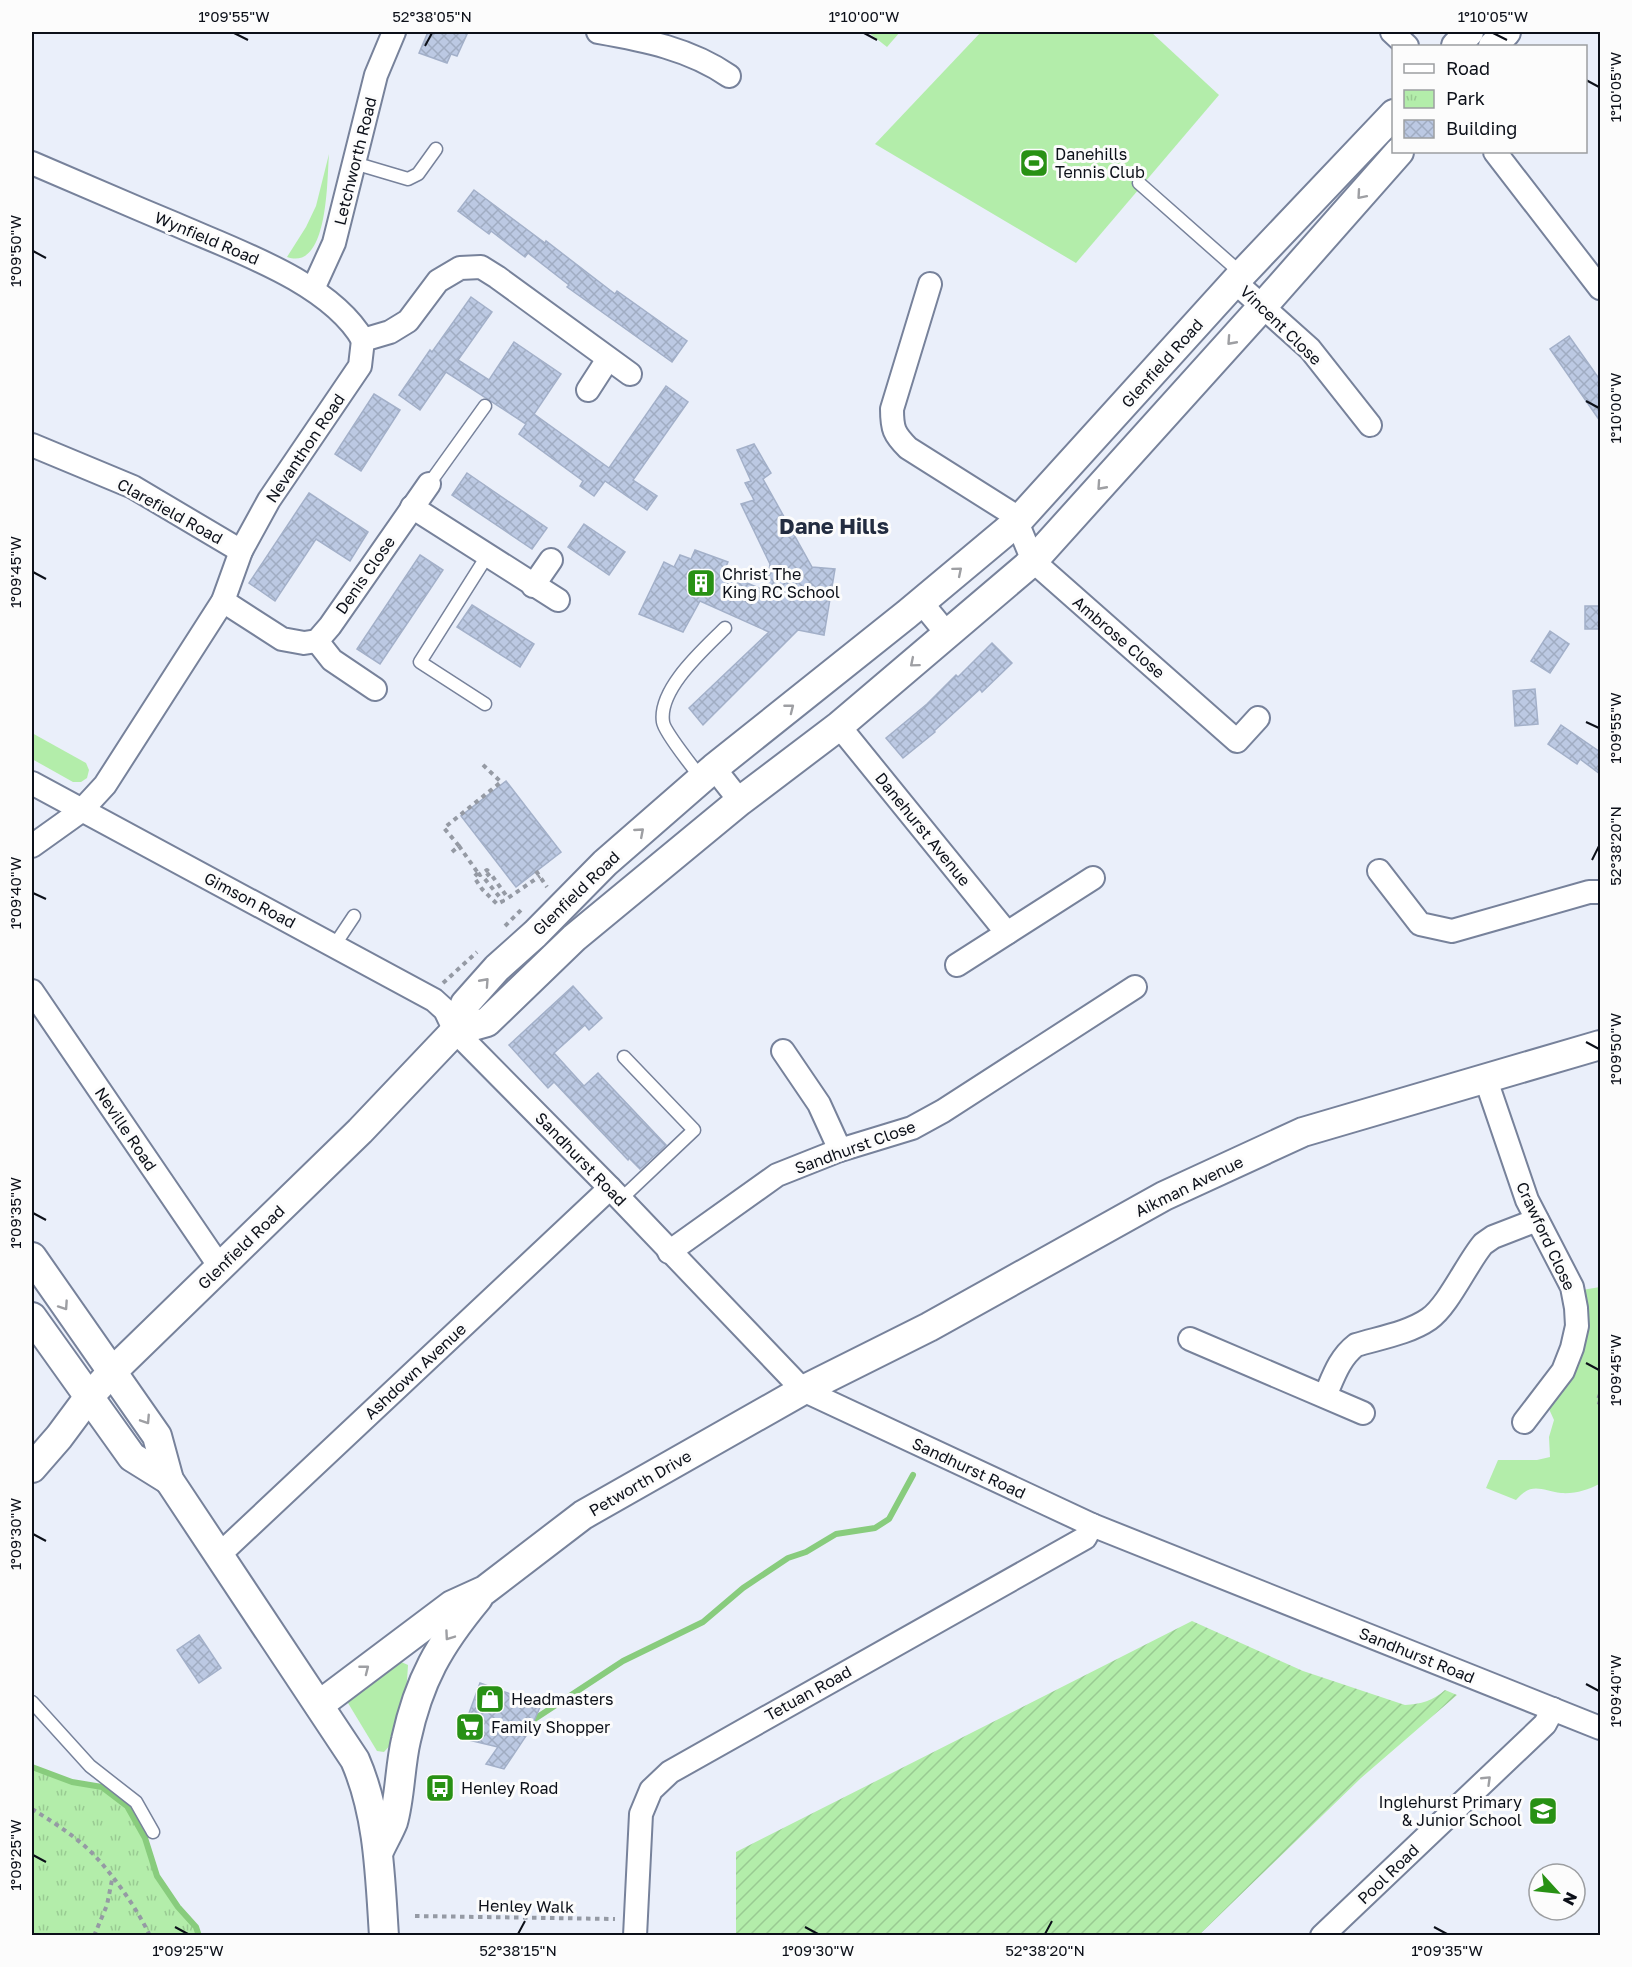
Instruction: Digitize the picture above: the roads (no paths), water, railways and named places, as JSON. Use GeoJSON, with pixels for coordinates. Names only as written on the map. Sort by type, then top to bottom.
{"type":"FeatureCollection","features":[{"type":"Feature","properties":{"kind":"street","name":"Letchworth Road"},"geometry":{"type":"LineString","coordinates":[[313,290],[334,243],[376,75],[394,32]]}},
{"type":"Feature","properties":{"kind":"street"},"geometry":{"type":"LineString","coordinates":[[598,32],[663,38],[729,76]]}},
{"type":"Feature","properties":{"kind":"street"},"geometry":{"type":"LineString","coordinates":[[1392,32],[1406,45]]}},
{"type":"Feature","properties":{"kind":"street"},"geometry":{"type":"LineString","coordinates":[[1457,45],[1469,32]]}},
{"type":"Feature","properties":{"kind":"street"},"geometry":{"type":"LineString","coordinates":[[1493,45],[1506,32]]}},
{"type":"Feature","properties":{"kind":"street","name":"Glenfield Road"},"geometry":{"type":"LineString","coordinates":[[32,1468],[112,1372],[360,1131],[455,1031],[465,1004],[497,968],[535,934],[605,863],[708,773],[1017,522],[1238,278],[1392,116]]}},
{"type":"Feature","properties":{"kind":"street","name":"Glenfield Road"},"geometry":{"type":"LineString","coordinates":[[455,1031],[487,1022],[574,938],[740,801],[839,726],[1033,561],[1398,153]]}},
{"type":"Feature","properties":{"kind":"street"},"geometry":{"type":"LineString","coordinates":[[1496,153],[1597,274]]}},
{"type":"Feature","properties":{"kind":"street","name":"Wynfield Road"},"geometry":{"type":"LineString","coordinates":[[32,163],[271,266],[313,290],[354,325],[363,340]]}},
{"type":"Feature","properties":{"kind":"street"},"geometry":{"type":"LineString","coordinates":[[363,340],[390,332],[408,321],[438,281],[460,268],[481,267],[630,374]]}},
{"type":"Feature","properties":{"kind":"street","name":"Vincent Close"},"geometry":{"type":"LineString","coordinates":[[1238,278],[1263,306],[1311,349],[1370,425]]}},
{"type":"Feature","properties":{"kind":"street"},"geometry":{"type":"LineString","coordinates":[[930,284],[892,409],[892,425],[897,437],[908,448],[1011,513],[1017,522]]}},
{"type":"Feature","properties":{"kind":"street","name":"Nevanthon Road"},"geometry":{"type":"LineString","coordinates":[[32,846],[81,811],[105,785],[223,601],[241,551],[269,500],[360,366],[363,340]]}},
{"type":"Feature","properties":{"kind":"street"},"geometry":{"type":"LineString","coordinates":[[588,390],[608,359]]}},
{"type":"Feature","properties":{"kind":"street","name":"Clarefield Road"},"geometry":{"type":"LineString","coordinates":[[32,445],[133,487],[241,551]]}},
{"type":"Feature","properties":{"kind":"street","name":"Denis Close"},"geometry":{"type":"LineString","coordinates":[[317,642],[429,484]]}},
{"type":"Feature","properties":{"kind":"street"},"geometry":{"type":"LineString","coordinates":[[412,507],[558,600]]}},
{"type":"Feature","properties":{"kind":"street","name":"Ambrose Close"},"geometry":{"type":"LineString","coordinates":[[1017,522],[1033,561],[1237,741],[1258,718]]}},
{"type":"Feature","properties":{"kind":"street"},"geometry":{"type":"LineString","coordinates":[[533,586],[551,560]]}},
{"type":"Feature","properties":{"kind":"street"},"geometry":{"type":"LineString","coordinates":[[223,601],[282,639],[304,644],[317,642],[332,660],[370,678]]}},
{"type":"Feature","properties":{"kind":"street"},"geometry":{"type":"LineString","coordinates":[[921,602],[948,635]]}},
{"type":"Feature","properties":{"kind":"street","name":"Danehurst Avenue"},"geometry":{"type":"LineString","coordinates":[[839,726],[1007,933]]}},
{"type":"Feature","properties":{"kind":"street"},"geometry":{"type":"LineString","coordinates":[[708,773],[740,801]]}},
{"type":"Feature","properties":{"kind":"street","name":"Gimson Road"},"geometry":{"type":"LineString","coordinates":[[32,783],[434,1000],[446,1010],[455,1031]]}},
{"type":"Feature","properties":{"kind":"street"},"geometry":{"type":"LineString","coordinates":[[1379,871],[1420,924],[1452,931],[1589,892],[1600,892]]}},
{"type":"Feature","properties":{"kind":"street"},"geometry":{"type":"LineString","coordinates":[[957,965],[1093,878]]}},
{"type":"Feature","properties":{"kind":"street","name":"Sandhurst Close"},"geometry":{"type":"LineString","coordinates":[[669,1252],[777,1175],[840,1150],[912,1128],[943,1112],[1135,987]]}},
{"type":"Feature","properties":{"kind":"street","name":"Neville Road"},"geometry":{"type":"LineString","coordinates":[[32,991],[220,1267]]}},
{"type":"Feature","properties":{"kind":"street","name":"Sandhurst Road"},"geometry":{"type":"LineString","coordinates":[[455,1031],[616,1194],[803,1390],[1092,1525],[1600,1728]]}},
{"type":"Feature","properties":{"kind":"street","name":"Aikman Avenue"},"geometry":{"type":"LineString","coordinates":[[803,1390],[929,1327],[1164,1196],[1303,1132],[1600,1044]]}},
{"type":"Feature","properties":{"kind":"street"},"geometry":{"type":"LineString","coordinates":[[783,1051],[819,1104],[840,1150]]}},
{"type":"Feature","properties":{"kind":"street","name":"Crawford Close"},"geometry":{"type":"LineString","coordinates":[[1485,1077],[1527,1200],[1572,1287],[1576,1308],[1572,1348],[1563,1371],[1524,1422]]}},
{"type":"Feature","properties":{"kind":"street","name":"Ashdown Avenue"},"geometry":{"type":"LineString","coordinates":[[219,1555],[616,1194]]}},
{"type":"Feature","properties":{"kind":"street"},"geometry":{"type":"LineString","coordinates":[[1324,1396],[1347,1351],[1356,1345],[1415,1326],[1430,1318],[1441,1308],[1474,1254],[1483,1244],[1493,1237],[1537,1220]]}},
{"type":"Feature","properties":{"kind":"street"},"geometry":{"type":"LineString","coordinates":[[32,1257],[157,1436],[169,1480],[355,1760],[365,1784],[379,1851],[384,1935]]}},
{"type":"Feature","properties":{"kind":"street"},"geometry":{"type":"LineString","coordinates":[[32,1317],[132,1457],[169,1480]]}},
{"type":"Feature","properties":{"kind":"street"},"geometry":{"type":"LineString","coordinates":[[1190,1339],[1363,1413]]}},
{"type":"Feature","properties":{"kind":"street","name":"Petworth Drive"},"geometry":{"type":"LineString","coordinates":[[319,1705],[452,1605],[485,1590],[583,1515],[803,1390]]}},
{"type":"Feature","properties":{"kind":"street","name":"Tetuan Road"},"geometry":{"type":"LineString","coordinates":[[635,1927],[641,1814],[651,1790],[670,1772],[1085,1538],[1092,1525]]}},
{"type":"Feature","properties":{"kind":"street","name":"Petworth Drive"},"geometry":{"type":"LineString","coordinates":[[379,1851],[393,1822],[405,1742],[414,1706],[440,1648],[485,1590]]}},
{"type":"Feature","properties":{"kind":"street"},"geometry":{"type":"LineString","coordinates":[[401,1642],[429,1670]]}},
{"type":"Feature","properties":{"kind":"street","name":"Pool Road"},"geometry":{"type":"LineString","coordinates":[[1334,1932],[1545,1724],[1553,1709]]}},
{"type":"Feature","properties":{"kind":"street"},"geometry":{"type":"LineString","coordinates":[[355,1760],[385,1759],[394,1754],[405,1742]]}},
{"type":"Feature","properties":{"kind":"lane"},"geometry":{"type":"LineString","coordinates":[[354,163],[408,179],[418,174],[436,149]]}},
{"type":"Feature","properties":{"kind":"lane"},"geometry":{"type":"LineString","coordinates":[[1139,183],[1238,278]]}},
{"type":"Feature","properties":{"kind":"lane"},"geometry":{"type":"LineString","coordinates":[[429,484],[485,406]]}},
{"type":"Feature","properties":{"kind":"lane"},"geometry":{"type":"LineString","coordinates":[[485,704],[420,662],[487,556]]}},
{"type":"Feature","properties":{"kind":"lane"},"geometry":{"type":"LineString","coordinates":[[708,773],[663,724],[663,706],[684,670],[725,628]]}},
{"type":"Feature","properties":{"kind":"lane"},"geometry":{"type":"LineString","coordinates":[[334,946],[354,916]]}},
{"type":"Feature","properties":{"kind":"lane"},"geometry":{"type":"LineString","coordinates":[[616,1194],[694,1130],[624,1057]]}},
{"type":"Feature","properties":{"kind":"lane"},"geometry":{"type":"LineString","coordinates":[[32,1701],[90,1766],[136,1802],[153,1833]]}},
{"type":"Feature","properties":{"kind":"waterway"},"geometry":{"type":"LineString","coordinates":[[530,1722],[623,1661],[703,1622],[743,1588],[788,1558],[806,1552],[836,1534],[875,1528],[889,1519],[913,1475]]}},
{"type":"Feature","properties":{"kind":"waterway"},"geometry":{"type":"LineString","coordinates":[[32,1767],[72,1782],[102,1787],[127,1806],[145,1838],[157,1876],[178,1907],[196,1927],[199,1936]]}},
{"type":"Feature","properties":{"kind":"place","name":"Danehills Tennis Club"},"geometry":{"type":"Point","coordinates":[1034,163]}},
{"type":"Feature","properties":{"kind":"place","name":"Christ The King RC School"},"geometry":{"type":"Point","coordinates":[701,583]}},
{"type":"Feature","properties":{"kind":"place","name":"Headmasters"},"geometry":{"type":"Point","coordinates":[490,1699]}},
{"type":"Feature","properties":{"kind":"place","name":"Family Shopper"},"geometry":{"type":"Point","coordinates":[470,1727]}},
{"type":"Feature","properties":{"kind":"place","name":"Henley Road"},"geometry":{"type":"Point","coordinates":[440,1788]}},
{"type":"Feature","properties":{"kind":"place","name":"Inglehurst Primary & Junior School"},"geometry":{"type":"Point","coordinates":[1543,1811]}},
{"type":"Feature","properties":{"kind":"district","name":"Dane Hills"},"geometry":{"type":"Point","coordinates":[834,525]}}]}
